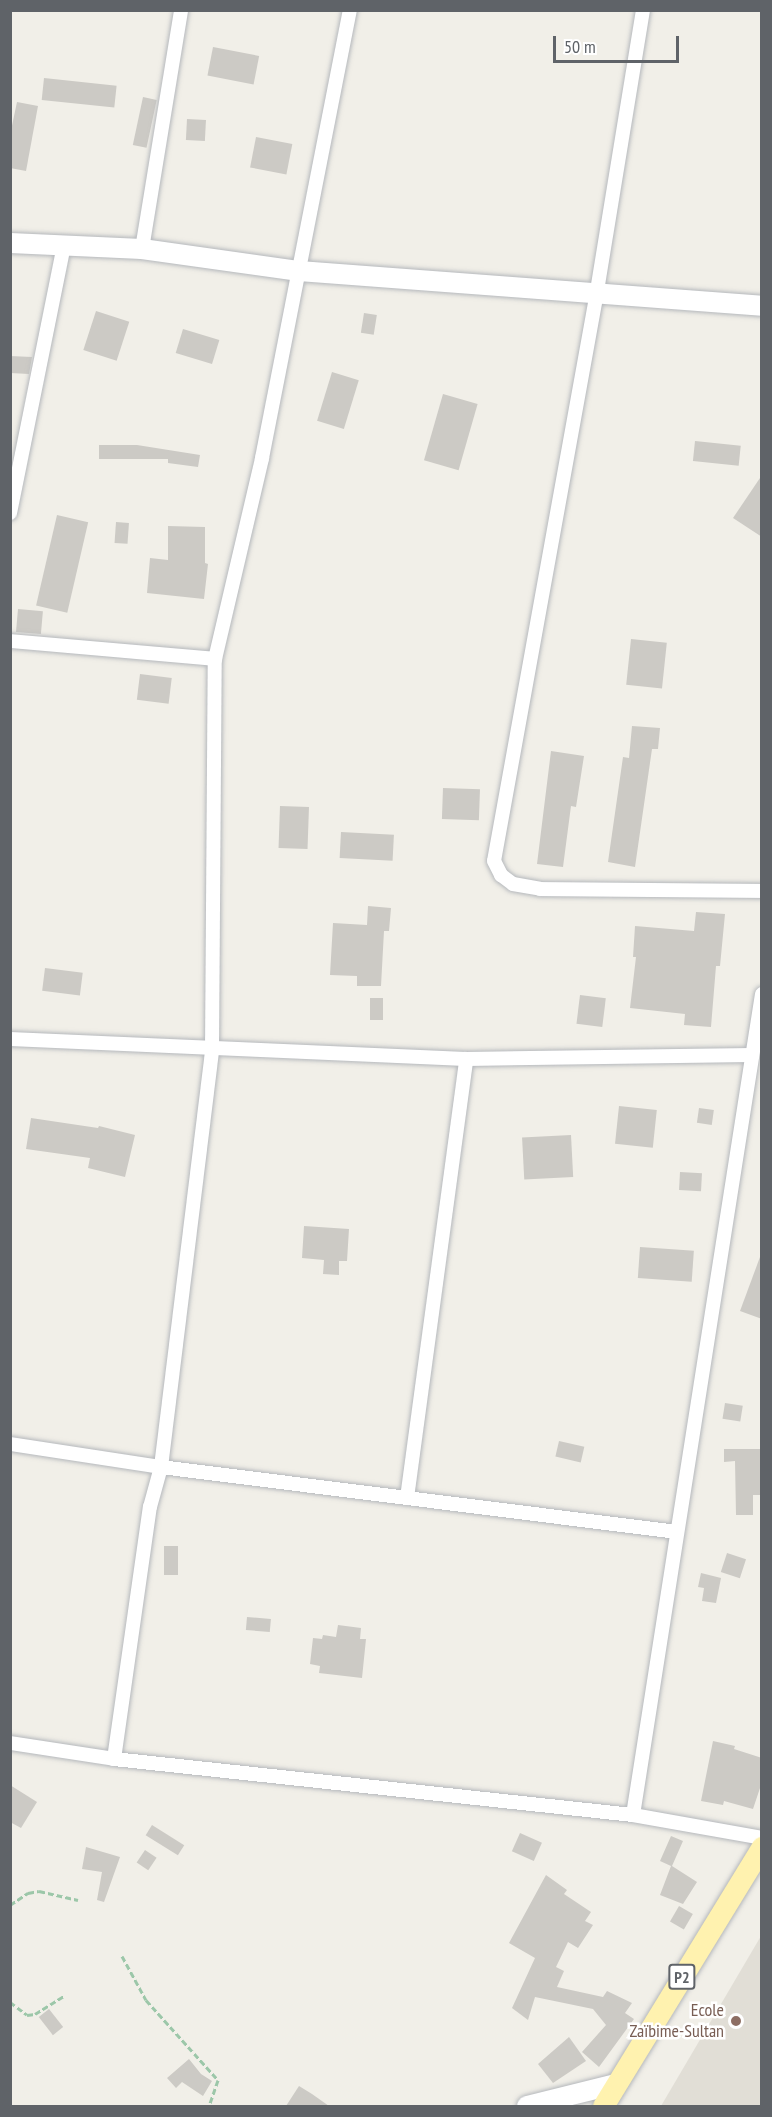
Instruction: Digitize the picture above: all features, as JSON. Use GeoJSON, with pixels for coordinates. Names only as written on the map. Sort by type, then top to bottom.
{"type":"FeatureCollection","features":[{"type":"Feature","properties":{"kind":"main road","name":"P2"},"geometry":{"type":"LineString","coordinates":[[603,2106],[762,1847]]}},
{"type":"Feature","properties":{"kind":"street"},"geometry":{"type":"LineString","coordinates":[[142,249],[181,10]]}},
{"type":"Feature","properties":{"kind":"street"},"geometry":{"type":"LineString","coordinates":[[114,1759],[150,1507],[161,1467],[212,1050],[215,659],[262,458],[350,10]]}},
{"type":"Feature","properties":{"kind":"street"},"geometry":{"type":"LineString","coordinates":[[643,10],[597,292],[494,861],[501,875],[513,884],[540,889],[762,891]]}},
{"type":"Feature","properties":{"kind":"street"},"geometry":{"type":"LineString","coordinates":[[10,243],[142,249],[299,271],[762,306]]}},
{"type":"Feature","properties":{"kind":"street"},"geometry":{"type":"LineString","coordinates":[[10,513],[64,246]]}},
{"type":"Feature","properties":{"kind":"street"},"geometry":{"type":"LineString","coordinates":[[10,641],[215,659]]}},
{"type":"Feature","properties":{"kind":"street"},"geometry":{"type":"LineString","coordinates":[[633,1815],[762,994]]}},
{"type":"Feature","properties":{"kind":"street"},"geometry":{"type":"LineString","coordinates":[[10,1039],[212,1050],[466,1059],[752,1055]]}},
{"type":"Feature","properties":{"kind":"street"},"geometry":{"type":"LineString","coordinates":[[407,1498],[466,1059]]}},
{"type":"Feature","properties":{"kind":"street"},"geometry":{"type":"LineString","coordinates":[[10,1443],[161,1467],[677,1532]]}},
{"type":"Feature","properties":{"kind":"street"},"geometry":{"type":"LineString","coordinates":[[10,1743],[114,1759],[633,1815],[762,1838]]}},
{"type":"Feature","properties":{"kind":"street"},"geometry":{"type":"LineString","coordinates":[[527,2106],[616,2084]]}},
{"type":"Feature","properties":{"kind":"path"},"geometry":{"type":"LineString","coordinates":[[10,1905],[28,1893],[39,1891],[78,1900]]}},
{"type":"Feature","properties":{"kind":"path"},"geometry":{"type":"LineString","coordinates":[[122,1956],[146,2000],[218,2080],[209,2106]]}},
{"type":"Feature","properties":{"kind":"path"},"geometry":{"type":"LineString","coordinates":[[10,2002],[27,2015],[35,2014],[64,1996]]}},
{"type":"Feature","properties":{"kind":"shaded area","name":"Ecole Zaïbime-Sultan"},"geometry":{"type":"Polygon","coordinates":[[[761,1936],[761,2106],[661,2106],[761,1936]]]}},
{"type":"Feature","properties":{"kind":"building"},"geometry":{"type":"Polygon","coordinates":[[[213,47],[259,56],[254,84],[207,75],[213,47]]]}},
{"type":"Feature","properties":{"kind":"building"},"geometry":{"type":"Polygon","coordinates":[[[44,78],[117,86],[114,108],[42,100],[44,78]]]}},
{"type":"Feature","properties":{"kind":"building"},"geometry":{"type":"Polygon","coordinates":[[[143,97],[157,100],[147,148],[133,145],[143,97]]]}},
{"type":"Feature","properties":{"kind":"building"},"geometry":{"type":"Polygon","coordinates":[[[17,102],[38,106],[26,171],[10,168],[10,135],[17,102]]]}},
{"type":"Feature","properties":{"kind":"building"},"geometry":{"type":"Polygon","coordinates":[[[187,119],[206,120],[205,141],[186,140],[187,119]]]}},
{"type":"Feature","properties":{"kind":"building"},"geometry":{"type":"Polygon","coordinates":[[[256,137],[292,144],[286,174],[250,167],[256,137]]]}},
{"type":"Feature","properties":{"kind":"building"},"geometry":{"type":"Polygon","coordinates":[[[96,311],[129,322],[117,361],[83,350],[96,311]]]}},
{"type":"Feature","properties":{"kind":"building"},"geometry":{"type":"Polygon","coordinates":[[[364,313],[377,315],[374,335],[361,333],[364,313]]]}},
{"type":"Feature","properties":{"kind":"building"},"geometry":{"type":"Polygon","coordinates":[[[183,329],[219,340],[212,364],[176,353],[183,329]]]}},
{"type":"Feature","properties":{"kind":"building"},"geometry":{"type":"Polygon","coordinates":[[[10,356],[32,357],[29,374],[10,373],[10,356]]]}},
{"type":"Feature","properties":{"kind":"building"},"geometry":{"type":"Polygon","coordinates":[[[332,372],[359,380],[344,429],[317,421],[332,372]]]}},
{"type":"Feature","properties":{"kind":"building"},"geometry":{"type":"Polygon","coordinates":[[[443,394],[478,404],[459,470],[424,460],[443,394]]]}},
{"type":"Feature","properties":{"kind":"building"},"geometry":{"type":"Polygon","coordinates":[[[695,441],[741,446],[739,466],[693,461],[695,441]]]}},
{"type":"Feature","properties":{"kind":"building"},"geometry":{"type":"Polygon","coordinates":[[[99,445],[137,445],[200,455],[198,467],[168,463],[168,459],[99,459],[99,445]]]}},
{"type":"Feature","properties":{"kind":"building"},"geometry":{"type":"Polygon","coordinates":[[[762,475],[762,537],[733,518],[762,475]]]}},
{"type":"Feature","properties":{"kind":"building"},"geometry":{"type":"Polygon","coordinates":[[[57,515],[88,522],[67,613],[36,606],[57,515]]]}},
{"type":"Feature","properties":{"kind":"building"},"geometry":{"type":"Polygon","coordinates":[[[116,522],[129,523],[128,544],[115,543],[116,522]]]}},
{"type":"Feature","properties":{"kind":"building"},"geometry":{"type":"Polygon","coordinates":[[[168,526],[205,527],[205,563],[208,564],[204,599],[147,593],[150,558],[168,560],[168,526]]]}},
{"type":"Feature","properties":{"kind":"building"},"geometry":{"type":"Polygon","coordinates":[[[18,609],[43,611],[41,634],[16,632],[18,609]]]}},
{"type":"Feature","properties":{"kind":"building"},"geometry":{"type":"Polygon","coordinates":[[[631,639],[667,643],[662,689],[626,685],[631,639]]]}},
{"type":"Feature","properties":{"kind":"building"},"geometry":{"type":"Polygon","coordinates":[[[140,674],[172,678],[169,704],[137,700],[140,674]]]}},
{"type":"Feature","properties":{"kind":"building"},"geometry":{"type":"Polygon","coordinates":[[[632,726],[660,728],[658,749],[652,749],[635,867],[608,862],[623,757],[629,758],[632,726]]]}},
{"type":"Feature","properties":{"kind":"building"},"geometry":{"type":"Polygon","coordinates":[[[551,751],[584,756],[576,807],[571,806],[563,867],[537,864],[551,751]]]}},
{"type":"Feature","properties":{"kind":"building"},"geometry":{"type":"Polygon","coordinates":[[[443,788],[480,789],[479,820],[442,819],[443,788]]]}},
{"type":"Feature","properties":{"kind":"building"},"geometry":{"type":"Polygon","coordinates":[[[280,806],[309,807],[308,849],[279,848],[280,806]]]}},
{"type":"Feature","properties":{"kind":"building"},"geometry":{"type":"Polygon","coordinates":[[[341,832],[394,835],[393,861],[340,858],[341,832]]]}},
{"type":"Feature","properties":{"kind":"building"},"geometry":{"type":"Polygon","coordinates":[[[368,906],[391,908],[389,931],[384,931],[381,986],[357,986],[357,976],[330,975],[333,923],[367,925],[368,906]]]}},
{"type":"Feature","properties":{"kind":"building"},"geometry":{"type":"Polygon","coordinates":[[[696,912],[725,914],[720,966],[716,966],[711,1027],[684,1025],[685,1014],[630,1008],[636,957],[633,957],[635,926],[694,931],[696,912]]]}},
{"type":"Feature","properties":{"kind":"building"},"geometry":{"type":"Polygon","coordinates":[[[45,968],[83,973],[80,995],[42,991],[45,968]]]}},
{"type":"Feature","properties":{"kind":"building"},"geometry":{"type":"Polygon","coordinates":[[[580,995],[606,998],[602,1027],[576,1024],[580,995]]]}},
{"type":"Feature","properties":{"kind":"building"},"geometry":{"type":"Polygon","coordinates":[[[370,998],[383,998],[383,1020],[370,1020],[370,998]]]}},
{"type":"Feature","properties":{"kind":"building"},"geometry":{"type":"Polygon","coordinates":[[[619,1106],[657,1110],[653,1148],[615,1144],[619,1106]]]}},
{"type":"Feature","properties":{"kind":"building"},"geometry":{"type":"Polygon","coordinates":[[[699,1108],[714,1110],[712,1125],[697,1123],[699,1108]]]}},
{"type":"Feature","properties":{"kind":"building"},"geometry":{"type":"Polygon","coordinates":[[[31,1118],[98,1128],[99,1126],[135,1135],[125,1177],[88,1168],[90,1158],[26,1149],[31,1118]]]}},
{"type":"Feature","properties":{"kind":"building"},"geometry":{"type":"Polygon","coordinates":[[[571,1135],[573,1177],[524,1180],[522,1138],[571,1135]]]}},
{"type":"Feature","properties":{"kind":"building"},"geometry":{"type":"Polygon","coordinates":[[[680,1172],[702,1173],[701,1191],[679,1190],[680,1172]]]}},
{"type":"Feature","properties":{"kind":"building"},"geometry":{"type":"Polygon","coordinates":[[[304,1226],[349,1229],[347,1261],[339,1261],[339,1275],[323,1274],[324,1260],[302,1258],[304,1226]]]}},
{"type":"Feature","properties":{"kind":"building"},"geometry":{"type":"Polygon","coordinates":[[[640,1247],[694,1251],[692,1282],[638,1278],[640,1247]]]}},
{"type":"Feature","properties":{"kind":"building"},"geometry":{"type":"Polygon","coordinates":[[[760,1257],[762,1257],[762,1319],[740,1311],[760,1257]]]}},
{"type":"Feature","properties":{"kind":"building"},"geometry":{"type":"Polygon","coordinates":[[[725,1403],[743,1406],[740,1422],[722,1419],[725,1403]]]}},
{"type":"Feature","properties":{"kind":"building"},"geometry":{"type":"Polygon","coordinates":[[[559,1441],[584,1447],[581,1462],[555,1457],[559,1441]]]}},
{"type":"Feature","properties":{"kind":"building"},"geometry":{"type":"Polygon","coordinates":[[[724,1449],[762,1449],[762,1495],[753,1495],[753,1515],[736,1515],[735,1461],[724,1462],[724,1449]]]}},
{"type":"Feature","properties":{"kind":"building"},"geometry":{"type":"Polygon","coordinates":[[[164,1546],[178,1546],[178,1575],[164,1575],[164,1546]]]}},
{"type":"Feature","properties":{"kind":"building"},"geometry":{"type":"Polygon","coordinates":[[[727,1553],[746,1559],[740,1578],[721,1572],[727,1553]]]}},
{"type":"Feature","properties":{"kind":"building"},"geometry":{"type":"Polygon","coordinates":[[[701,1573],[721,1578],[716,1603],[702,1601],[704,1588],[698,1587],[701,1573]]]}},
{"type":"Feature","properties":{"kind":"building"},"geometry":{"type":"Polygon","coordinates":[[[247,1617],[271,1619],[270,1632],[246,1630],[247,1617]]]}},
{"type":"Feature","properties":{"kind":"building"},"geometry":{"type":"Polygon","coordinates":[[[338,1625],[361,1628],[360,1639],[366,1639],[362,1678],[319,1673],[320,1666],[310,1664],[313,1638],[322,1639],[323,1635],[336,1637],[338,1625]]]}},
{"type":"Feature","properties":{"kind":"building"},"geometry":{"type":"Polygon","coordinates":[[[713,1741],[735,1746],[734,1749],[762,1758],[762,1782],[753,1809],[724,1801],[723,1805],[701,1801],[713,1741]]]}},
{"type":"Feature","properties":{"kind":"building"},"geometry":{"type":"Polygon","coordinates":[[[10,1785],[37,1802],[21,1828],[10,1822],[10,1785]]]}},
{"type":"Feature","properties":{"kind":"building"},"geometry":{"type":"Polygon","coordinates":[[[152,1825],[184,1845],[178,1855],[146,1835],[152,1825]]]}},
{"type":"Feature","properties":{"kind":"building"},"geometry":{"type":"Polygon","coordinates":[[[520,1833],[542,1843],[534,1861],[512,1851],[520,1833]]]}},
{"type":"Feature","properties":{"kind":"building"},"geometry":{"type":"Polygon","coordinates":[[[671,1836],[683,1841],[672,1866],[697,1882],[683,1904],[660,1895],[671,1866],[660,1861],[671,1836]]]}},
{"type":"Feature","properties":{"kind":"building"},"geometry":{"type":"Polygon","coordinates":[[[86,1847],[120,1857],[104,1902],[97,1900],[102,1872],[82,1869],[86,1847]]]}},
{"type":"Feature","properties":{"kind":"building"},"geometry":{"type":"Polygon","coordinates":[[[145,1850],[157,1858],[148,1870],[137,1862],[145,1850]]]}},
{"type":"Feature","properties":{"kind":"building"},"geometry":{"type":"Polygon","coordinates":[[[546,1875],[567,1890],[564,1894],[591,1912],[585,1921],[593,1925],[578,1948],[568,1942],[556,1967],[564,1971],[557,1987],[603,1997],[607,1991],[632,2003],[625,2013],[634,2019],[599,2067],[582,2052],[606,2025],[593,2009],[535,1997],[528,2020],[512,2008],[535,1958],[509,1943],[546,1875]]]}},
{"type":"Feature","properties":{"kind":"building"},"geometry":{"type":"Polygon","coordinates":[[[679,1906],[693,1914],[684,1930],[670,1922],[679,1906]]]}},
{"type":"Feature","properties":{"kind":"building"},"geometry":{"type":"Polygon","coordinates":[[[49,2009],[63,2027],[53,2035],[39,2017],[49,2009]]]}},
{"type":"Feature","properties":{"kind":"building"},"geometry":{"type":"Polygon","coordinates":[[[569,2037],[586,2061],[553,2083],[538,2064],[569,2037]]]}},
{"type":"Feature","properties":{"kind":"building"},"geometry":{"type":"Polygon","coordinates":[[[189,2059],[201,2074],[212,2081],[203,2096],[182,2082],[176,2088],[167,2078],[189,2059]]]}},
{"type":"Feature","properties":{"kind":"building"},"geometry":{"type":"Polygon","coordinates":[[[299,2086],[312,2094],[329,2106],[286,2106],[299,2086]]]}},
{"type":"Feature","properties":{"kind":"place","name":"Ecole Zaïbime-Sultan"},"geometry":{"type":"Point","coordinates":[736,2021]}}]}
